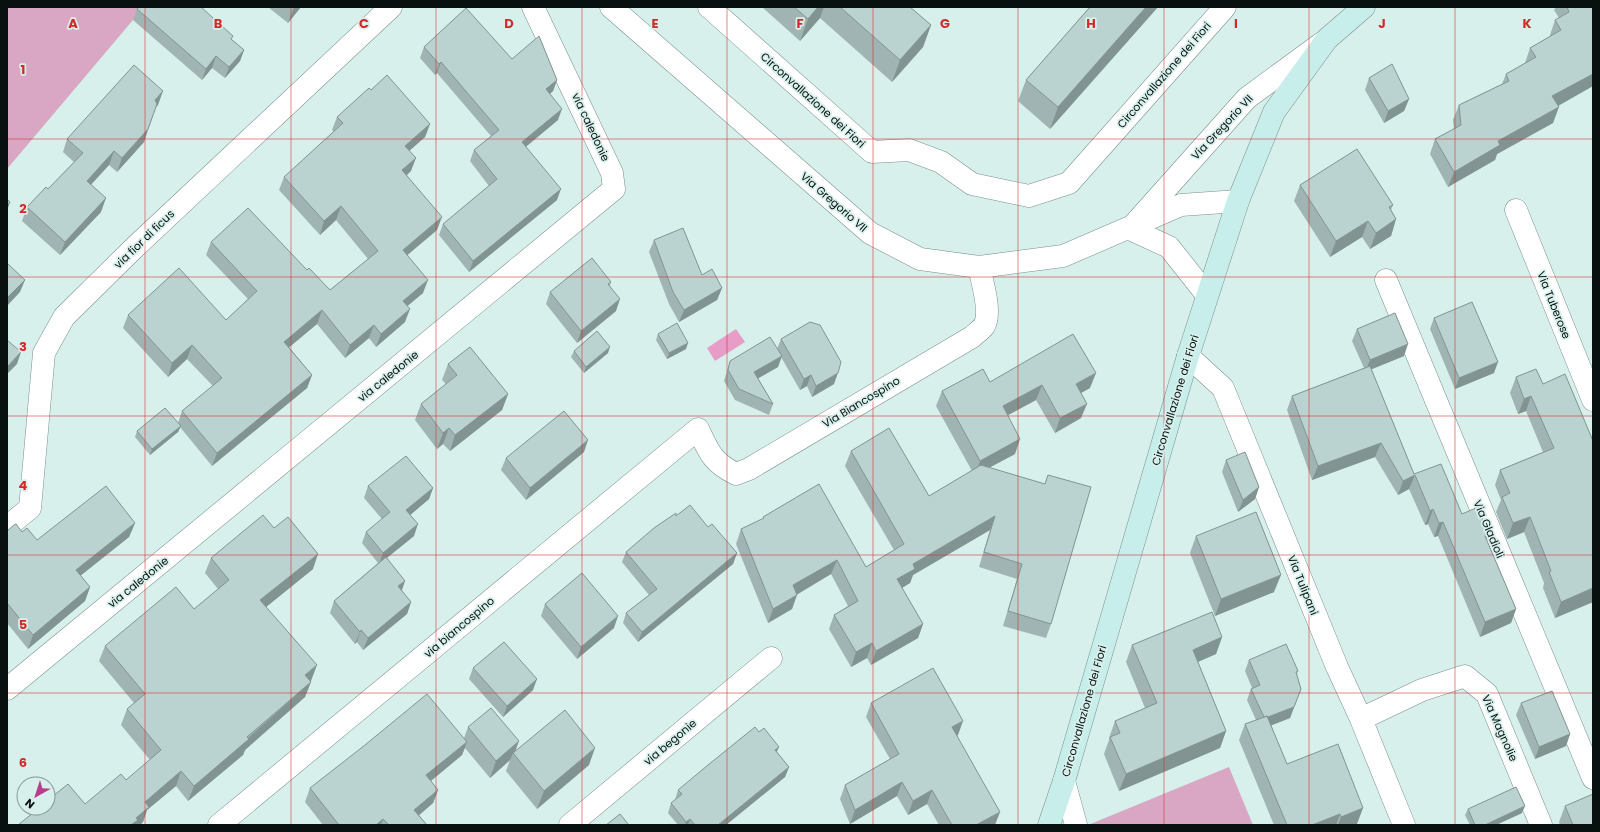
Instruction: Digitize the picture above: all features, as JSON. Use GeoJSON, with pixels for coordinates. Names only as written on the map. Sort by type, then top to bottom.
{"type":"FeatureCollection","features":[{"type":"Feature","properties":{"kind":"street","name":"via fior di ficus"},"geometry":{"type":"LineString","coordinates":[[7,527],[30,508],[44,353],[64,317],[134,248],[391,7]]}},
{"type":"Feature","properties":{"kind":"street","name":"via caledonie"},"geometry":{"type":"LineString","coordinates":[[7,689],[614,189],[612,172],[533,7]]}},
{"type":"Feature","properties":{"kind":"street","name":"Via Gregorio VII"},"geometry":{"type":"LineString","coordinates":[[611,7],[870,233],[920,259],[978,267],[1063,256],[1130,229],[1181,205],[1238,201]]}},
{"type":"Feature","properties":{"kind":"street","name":"Circonvallazione dei Fiori"},"geometry":{"type":"LineString","coordinates":[[709,7],[872,152],[909,150],[941,162],[972,184],[1029,196],[1069,183],[1225,7]]}},
{"type":"Feature","properties":{"kind":"street","name":"Circonvallazione dei Fiori"},"geometry":{"type":"LineString","coordinates":[[1049,825],[1064,781],[1188,356],[1238,201],[1274,112],[1328,39],[1364,7]]}},
{"type":"Feature","properties":{"kind":"street","name":"Via Gregorio VII"},"geometry":{"type":"LineString","coordinates":[[1130,229],[1247,98],[1328,39]]}},
{"type":"Feature","properties":{"kind":"street","name":"Via Tuberose"},"geometry":{"type":"LineString","coordinates":[[1516,210],[1593,400]]}},
{"type":"Feature","properties":{"kind":"street"},"geometry":{"type":"LineString","coordinates":[[1130,229],[1168,247],[1207,295]]}},
{"type":"Feature","properties":{"kind":"street","name":"Via Biancospino"},"geometry":{"type":"LineString","coordinates":[[698,429],[711,457],[722,467],[736,474],[749,469],[972,337],[984,326],[986,315],[985,294],[978,267]]}},
{"type":"Feature","properties":{"kind":"street","name":"Via Gladioli"},"geometry":{"type":"LineString","coordinates":[[1386,280],[1593,778]]}},
{"type":"Feature","properties":{"kind":"street","name":"Via Tulipani"},"geometry":{"type":"LineString","coordinates":[[1188,356],[1223,388],[1337,667],[1362,719],[1404,825]]}},
{"type":"Feature","properties":{"kind":"street","name":"via biancospino"},"geometry":{"type":"LineString","coordinates":[[219,825],[698,429]]}},
{"type":"Feature","properties":{"kind":"street","name":"via begonie"},"geometry":{"type":"LineString","coordinates":[[570,825],[771,658]]}},
{"type":"Feature","properties":{"kind":"street","name":"Via Magnolie"},"geometry":{"type":"LineString","coordinates":[[1362,719],[1422,690],[1466,676],[1487,694],[1541,825]]}},
{"type":"Feature","properties":{"kind":"street"},"geometry":{"type":"LineString","coordinates":[[1064,781],[1076,825]]}},
{"type":"Feature","properties":{"kind":"shaded area"},"geometry":{"type":"Polygon","coordinates":[[[7,7],[144,7],[7,169],[7,7]]]}},
{"type":"Feature","properties":{"kind":"shaded area"},"geometry":{"type":"Polygon","coordinates":[[[736,329],[745,342],[715,361],[707,348],[736,329]]]}},
{"type":"Feature","properties":{"kind":"shaded area"},"geometry":{"type":"Polygon","coordinates":[[[1229,767],[1253,825],[1088,825],[1229,767]]]}},
{"type":"Feature","properties":{"kind":"building"},"geometry":{"type":"Polygon","coordinates":[[[139,7],[201,7],[233,36],[231,39],[244,50],[229,67],[216,56],[206,69],[137,9],[139,7]]]}},
{"type":"Feature","properties":{"kind":"building"},"geometry":{"type":"Polygon","coordinates":[[[794,7],[818,7],[808,19],[794,7]]]}},
{"type":"Feature","properties":{"kind":"building"},"geometry":{"type":"Polygon","coordinates":[[[840,7],[910,7],[931,25],[900,60],[840,7]]]}},
{"type":"Feature","properties":{"kind":"building"},"geometry":{"type":"Polygon","coordinates":[[[1090,7],[1146,7],[1058,107],[1026,80],[1090,7]]]}},
{"type":"Feature","properties":{"kind":"building"},"geometry":{"type":"Polygon","coordinates":[[[1567,7],[1593,7],[1593,74],[1552,96],[1559,107],[1498,141],[1500,145],[1454,172],[1435,139],[1461,125],[1459,105],[1509,81],[1506,74],[1536,57],[1530,48],[1561,30],[1555,20],[1569,12],[1567,7]]]}},
{"type":"Feature","properties":{"kind":"building"},"geometry":{"type":"Polygon","coordinates":[[[466,8],[512,59],[539,36],[557,80],[546,89],[562,109],[522,142],[561,189],[473,261],[443,224],[497,179],[474,150],[499,130],[441,62],[439,64],[424,47],[466,8]]]}},
{"type":"Feature","properties":{"kind":"building"},"geometry":{"type":"Polygon","coordinates":[[[1392,64],[1409,99],[1388,111],[1369,78],[1392,64]]]}},
{"type":"Feature","properties":{"kind":"building"},"geometry":{"type":"Polygon","coordinates":[[[134,65],[163,91],[155,100],[157,104],[148,129],[122,158],[114,151],[87,181],[106,198],[65,242],[27,207],[46,187],[48,189],[83,153],[67,139],[134,65]]]}},
{"type":"Feature","properties":{"kind":"building"},"geometry":{"type":"Polygon","coordinates":[[[387,75],[430,124],[405,146],[416,158],[402,170],[442,217],[403,250],[428,280],[403,301],[410,309],[381,334],[374,325],[350,345],[322,310],[284,342],[312,375],[217,453],[182,411],[222,378],[192,345],[172,363],[128,315],[179,268],[226,320],[257,291],[211,242],[248,208],[307,270],[309,268],[330,290],[378,251],[341,206],[324,221],[284,177],[343,123],[337,117],[369,88],[371,90],[387,75]]]}},
{"type":"Feature","properties":{"kind":"building"},"geometry":{"type":"Polygon","coordinates":[[[1357,149],[1393,205],[1389,207],[1396,219],[1376,233],[1368,221],[1336,241],[1300,185],[1357,149]]]}},
{"type":"Feature","properties":{"kind":"building"},"geometry":{"type":"Polygon","coordinates":[[[7,199],[10,202],[7,206],[7,199]]]}},
{"type":"Feature","properties":{"kind":"building"},"geometry":{"type":"Polygon","coordinates":[[[683,228],[702,275],[712,269],[722,288],[684,310],[673,292],[654,240],[683,228]]]}},
{"type":"Feature","properties":{"kind":"building"},"geometry":{"type":"Polygon","coordinates":[[[592,258],[611,282],[608,284],[620,299],[581,331],[550,292],[592,258]]]}},
{"type":"Feature","properties":{"kind":"building"},"geometry":{"type":"Polygon","coordinates":[[[7,263],[25,280],[7,298],[7,263]]]}},
{"type":"Feature","properties":{"kind":"building"},"geometry":{"type":"Polygon","coordinates":[[[1472,302],[1498,362],[1459,378],[1434,318],[1472,302]]]}},
{"type":"Feature","properties":{"kind":"building"},"geometry":{"type":"Polygon","coordinates":[[[1395,313],[1408,344],[1370,360],[1357,329],[1395,313]]]}},
{"type":"Feature","properties":{"kind":"building"},"geometry":{"type":"Polygon","coordinates":[[[810,322],[820,325],[841,362],[838,373],[816,386],[811,375],[804,379],[781,339],[810,322]]]}},
{"type":"Feature","properties":{"kind":"building"},"geometry":{"type":"Polygon","coordinates":[[[677,323],[688,343],[669,353],[658,334],[677,323]]]}},
{"type":"Feature","properties":{"kind":"building"},"geometry":{"type":"Polygon","coordinates":[[[597,331],[610,347],[586,367],[574,351],[597,331]]]}},
{"type":"Feature","properties":{"kind":"building"},"geometry":{"type":"Polygon","coordinates":[[[1073,334],[1096,373],[1076,384],[1087,404],[1060,418],[1042,385],[1003,406],[1020,439],[980,461],[942,391],[983,369],[990,382],[1073,334]]]}},
{"type":"Feature","properties":{"kind":"building"},"geometry":{"type":"Polygon","coordinates":[[[770,337],[782,356],[754,372],[773,404],[739,389],[728,370],[730,361],[770,337]]]}},
{"type":"Feature","properties":{"kind":"building"},"geometry":{"type":"Polygon","coordinates":[[[7,340],[21,352],[7,367],[7,340]]]}},
{"type":"Feature","properties":{"kind":"building"},"geometry":{"type":"Polygon","coordinates":[[[470,347],[508,394],[455,435],[449,428],[443,433],[421,404],[457,375],[448,364],[470,347]]]}},
{"type":"Feature","properties":{"kind":"building"},"geometry":{"type":"Polygon","coordinates":[[[1370,366],[1414,474],[1441,464],[1462,514],[1478,507],[1489,534],[1485,536],[1516,609],[1485,622],[1443,522],[1439,523],[1433,509],[1430,511],[1415,475],[1403,481],[1381,443],[1318,466],[1292,396],[1370,366]]]}},
{"type":"Feature","properties":{"kind":"building"},"geometry":{"type":"Polygon","coordinates":[[[1536,369],[1543,384],[1565,374],[1593,441],[1593,588],[1561,602],[1549,572],[1551,571],[1530,517],[1513,523],[1502,497],[1510,493],[1500,470],[1554,448],[1531,396],[1524,399],[1516,377],[1536,369]]]}},
{"type":"Feature","properties":{"kind":"building"},"geometry":{"type":"Polygon","coordinates":[[[165,408],[181,426],[152,449],[137,431],[165,408]]]}},
{"type":"Feature","properties":{"kind":"building"},"geometry":{"type":"Polygon","coordinates":[[[564,411],[588,440],[530,488],[506,458],[564,411]]]}},
{"type":"Feature","properties":{"kind":"building"},"geometry":{"type":"Polygon","coordinates":[[[889,428],[929,496],[981,465],[1045,484],[1048,475],[1091,487],[1051,624],[1008,611],[1022,564],[984,552],[995,516],[913,564],[915,569],[897,579],[923,624],[876,651],[872,643],[856,652],[834,615],[858,601],[837,560],[793,585],[797,595],[773,609],[741,529],[764,518],[763,517],[819,484],[866,567],[904,544],[851,451],[889,428]]]}},
{"type":"Feature","properties":{"kind":"building"},"geometry":{"type":"Polygon","coordinates":[[[1245,452],[1259,487],[1243,500],[1226,460],[1245,452]]]}},
{"type":"Feature","properties":{"kind":"building"},"geometry":{"type":"Polygon","coordinates":[[[406,456],[433,488],[406,510],[418,524],[383,553],[366,532],[390,512],[368,486],[406,456]]]}},
{"type":"Feature","properties":{"kind":"building"},"geometry":{"type":"Polygon","coordinates":[[[106,486],[135,523],[76,570],[90,587],[33,635],[7,603],[7,531],[16,524],[22,532],[27,528],[37,540],[106,486]]]}},
{"type":"Feature","properties":{"kind":"building"},"geometry":{"type":"Polygon","coordinates":[[[690,505],[708,527],[712,524],[737,553],[642,632],[626,613],[657,589],[626,552],[654,528],[676,513],[676,516],[690,505]]]}},
{"type":"Feature","properties":{"kind":"building"},"geometry":{"type":"Polygon","coordinates":[[[1256,512],[1281,575],[1221,599],[1196,536],[1256,512]]]}},
{"type":"Feature","properties":{"kind":"building"},"geometry":{"type":"Polygon","coordinates":[[[263,515],[274,528],[288,517],[318,554],[260,600],[317,665],[305,675],[311,682],[247,737],[249,739],[194,786],[181,771],[145,802],[149,807],[136,818],[138,820],[131,825],[18,825],[29,816],[56,816],[56,794],[68,784],[85,804],[121,774],[126,780],[161,750],[127,709],[145,694],[105,646],[176,587],[194,609],[229,580],[211,558],[263,515]]]}},
{"type":"Feature","properties":{"kind":"building"},"geometry":{"type":"Polygon","coordinates":[[[386,557],[405,581],[398,586],[411,602],[368,638],[361,630],[360,632],[334,601],[386,557]]]}},
{"type":"Feature","properties":{"kind":"building"},"geometry":{"type":"Polygon","coordinates":[[[582,573],[618,616],[581,647],[545,604],[582,573]]]}},
{"type":"Feature","properties":{"kind":"building"},"geometry":{"type":"Polygon","coordinates":[[[1212,612],[1222,637],[1193,650],[1226,731],[1126,774],[1110,737],[1120,733],[1115,721],[1157,703],[1132,645],[1212,612]]]}},
{"type":"Feature","properties":{"kind":"building"},"geometry":{"type":"Polygon","coordinates":[[[504,642],[537,679],[507,706],[473,668],[504,642]]]}},
{"type":"Feature","properties":{"kind":"building"},"geometry":{"type":"Polygon","coordinates":[[[1286,644],[1298,671],[1296,672],[1301,689],[1294,707],[1268,717],[1264,717],[1251,689],[1260,685],[1249,660],[1286,644]]]}},
{"type":"Feature","properties":{"kind":"building"},"geometry":{"type":"Polygon","coordinates":[[[933,668],[963,721],[952,727],[1000,812],[976,825],[952,825],[932,790],[913,801],[902,782],[855,810],[845,785],[899,754],[871,703],[933,668]]]}},
{"type":"Feature","properties":{"kind":"building"},"geometry":{"type":"Polygon","coordinates":[[[1552,691],[1570,734],[1539,747],[1521,703],[1552,691]]]}},
{"type":"Feature","properties":{"kind":"building"},"geometry":{"type":"Polygon","coordinates":[[[427,694],[467,742],[426,775],[438,790],[414,810],[427,825],[389,825],[383,819],[376,825],[339,825],[310,788],[427,694]]]}},
{"type":"Feature","properties":{"kind":"building"},"geometry":{"type":"Polygon","coordinates":[[[491,708],[519,741],[496,761],[468,727],[491,708]]]}},
{"type":"Feature","properties":{"kind":"building"},"geometry":{"type":"Polygon","coordinates":[[[565,710],[595,748],[544,791],[513,753],[565,710]]]}},
{"type":"Feature","properties":{"kind":"building"},"geometry":{"type":"Polygon","coordinates":[[[1267,716],[1287,764],[1338,744],[1363,808],[1341,817],[1340,814],[1312,825],[1287,825],[1245,724],[1267,716]]]}},
{"type":"Feature","properties":{"kind":"building"},"geometry":{"type":"Polygon","coordinates":[[[755,727],[759,732],[764,728],[779,747],[775,750],[789,767],[718,825],[695,825],[690,819],[686,822],[671,803],[682,794],[678,790],[755,727]]]}},
{"type":"Feature","properties":{"kind":"building"},"geometry":{"type":"Polygon","coordinates":[[[1516,787],[1525,806],[1485,825],[1475,825],[1468,809],[1516,787]]]}},
{"type":"Feature","properties":{"kind":"building"},"geometry":{"type":"Polygon","coordinates":[[[1593,794],[1593,825],[1573,825],[1565,806],[1593,794]]]}},
{"type":"Feature","properties":{"kind":"building"},"geometry":{"type":"Polygon","coordinates":[[[620,814],[629,825],[606,825],[620,814]]]}}]}
